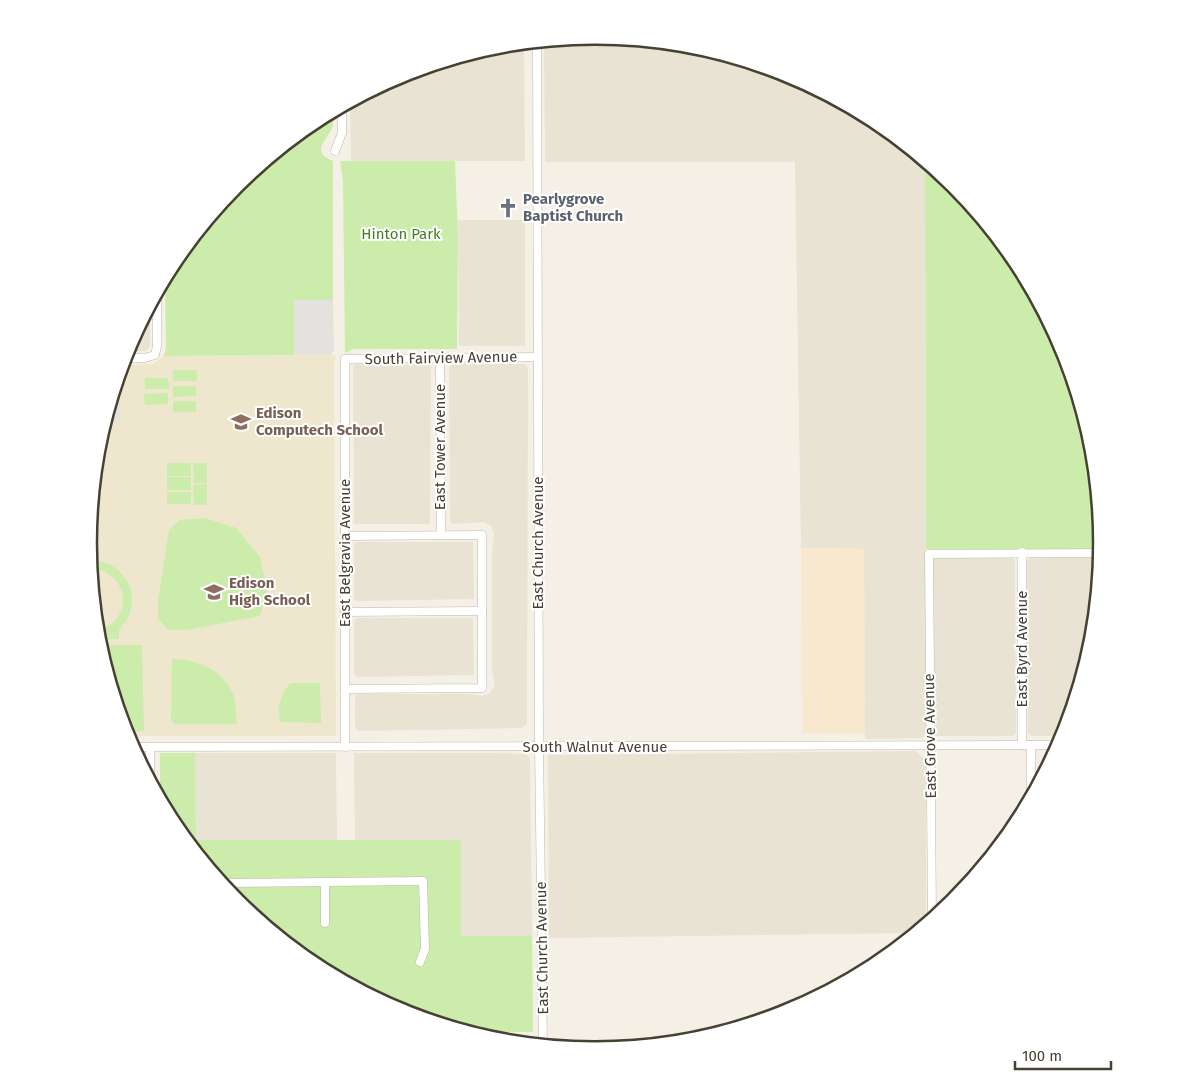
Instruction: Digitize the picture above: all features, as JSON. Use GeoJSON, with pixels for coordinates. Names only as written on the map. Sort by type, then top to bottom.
{"type":"FeatureCollection","features":[{"type":"Feature","properties":{"kind":"street","name":"East Church Avenue"},"geometry":{"type":"LineString","coordinates":[[537,48],[539,747],[543,1038]]}},
{"type":"Feature","properties":{"kind":"street"},"geometry":{"type":"LineString","coordinates":[[335,151],[342,133],[342,114]]}},
{"type":"Feature","properties":{"kind":"street"},"geometry":{"type":"LineString","coordinates":[[133,358],[146,358],[155,355],[157,346],[157,307]]}},
{"type":"Feature","properties":{"kind":"street","name":"South Fairview Avenue"},"geometry":{"type":"LineString","coordinates":[[345,359],[537,357]]}},
{"type":"Feature","properties":{"kind":"street","name":"East Tower Avenue"},"geometry":{"type":"LineString","coordinates":[[440,358],[441,535]]}},
{"type":"Feature","properties":{"kind":"street","name":"East Belgravia Avenue"},"geometry":{"type":"LineString","coordinates":[[345,359],[345,747]]}},
{"type":"Feature","properties":{"kind":"street"},"geometry":{"type":"LineString","coordinates":[[345,536],[482,535],[482,688],[345,689]]}},
{"type":"Feature","properties":{"kind":"street"},"geometry":{"type":"LineString","coordinates":[[1022,552],[1093,552]]}},
{"type":"Feature","properties":{"kind":"street","name":"East Grove Avenue"},"geometry":{"type":"LineString","coordinates":[[932,909],[929,554],[1022,552]]}},
{"type":"Feature","properties":{"kind":"street","name":"East Byrd Avenue"},"geometry":{"type":"LineString","coordinates":[[1022,552],[1022,745]]}},
{"type":"Feature","properties":{"kind":"street"},"geometry":{"type":"LineString","coordinates":[[345,612],[482,611]]}},
{"type":"Feature","properties":{"kind":"street"},"geometry":{"type":"LineString","coordinates":[[1031,745],[1032,782]]}},
{"type":"Feature","properties":{"kind":"street","name":"South Walnut Avenue"},"geometry":{"type":"LineString","coordinates":[[141,747],[1050,745]]}},
{"type":"Feature","properties":{"kind":"street"},"geometry":{"type":"LineString","coordinates":[[150,747],[150,767]]}},
{"type":"Feature","properties":{"kind":"street"},"geometry":{"type":"LineString","coordinates":[[231,882],[423,880],[425,949],[420,962]]}},
{"type":"Feature","properties":{"kind":"street"},"geometry":{"type":"LineString","coordinates":[[325,882],[325,923]]}},
{"type":"Feature","properties":{"kind":"shaded area"},"geometry":{"type":"Polygon","coordinates":[[[595,45],[660,49],[724,62],[755,71],[815,96],[844,112],[872,129],[925,171],[926,734],[922,738],[865,739],[864,549],[801,548],[795,162],[545,162],[544,48],[595,45]]]}},
{"type":"Feature","properties":{"kind":"shaded area"},"geometry":{"type":"Polygon","coordinates":[[[524,50],[525,161],[351,161],[350,110],[375,96],[435,71],[466,62],[524,50]]]}},
{"type":"Feature","properties":{"kind":"shaded area"},"geometry":{"type":"Polygon","coordinates":[[[458,220],[525,220],[525,346],[459,346],[458,220]]]}},
{"type":"Feature","properties":{"kind":"shaded area"},"geometry":{"type":"Polygon","coordinates":[[[294,300],[333,300],[334,350],[331,355],[294,355],[294,300]]]}},
{"type":"Feature","properties":{"kind":"shaded area"},"geometry":{"type":"Polygon","coordinates":[[[150,319],[150,347],[146,351],[135,351],[150,319]]]}},
{"type":"Feature","properties":{"kind":"shaded area","name":"Edison High School"},"geometry":{"type":"Polygon","coordinates":[[[336,355],[334,364],[336,736],[136,736],[123,703],[114,672],[101,608],[98,576],[98,510],[101,478],[114,414],[130,365],[153,364],[164,356],[336,355]]]}},
{"type":"Feature","properties":{"kind":"shaded area"},"geometry":{"type":"Polygon","coordinates":[[[355,364],[431,364],[430,524],[354,524],[353,367],[355,364]]]}},
{"type":"Feature","properties":{"kind":"shaded area"},"geometry":{"type":"Polygon","coordinates":[[[452,364],[525,364],[528,368],[527,724],[522,728],[358,731],[355,727],[355,697],[357,694],[468,694],[482,696],[489,694],[495,686],[492,671],[492,556],[494,533],[491,526],[484,522],[453,524],[450,522],[449,367],[452,364]]]}},
{"type":"Feature","properties":{"kind":"shaded area"},"geometry":{"type":"Polygon","coordinates":[[[120,393],[120,423],[112,423],[120,393]]]}},
{"type":"Feature","properties":{"kind":"shaded area"},"geometry":{"type":"Polygon","coordinates":[[[356,542],[473,542],[474,599],[357,601],[354,598],[354,545],[356,542]]]}},
{"type":"Feature","properties":{"kind":"shaded area"},"geometry":{"type":"Polygon","coordinates":[[[801,548],[864,549],[865,734],[802,734],[801,548]]]}},
{"type":"Feature","properties":{"kind":"shaded area"},"geometry":{"type":"Polygon","coordinates":[[[1031,557],[1093,557],[1089,608],[1083,640],[1067,703],[1054,736],[1031,736],[1028,733],[1027,561],[1031,557]]]}},
{"type":"Feature","properties":{"kind":"shaded area"},"geometry":{"type":"Polygon","coordinates":[[[935,558],[1012,558],[1015,560],[1016,732],[1013,736],[936,736],[933,734],[932,560],[935,558]]]}},
{"type":"Feature","properties":{"kind":"shaded area"},"geometry":{"type":"Polygon","coordinates":[[[357,618],[473,618],[474,675],[357,677],[354,674],[354,621],[357,618]]]}},
{"type":"Feature","properties":{"kind":"shaded area"},"geometry":{"type":"Polygon","coordinates":[[[915,751],[926,760],[926,914],[904,933],[549,938],[548,755],[915,751]]]}},
{"type":"Feature","properties":{"kind":"shaded area"},"geometry":{"type":"Polygon","coordinates":[[[195,753],[336,753],[337,840],[196,840],[195,753]]]}},
{"type":"Feature","properties":{"kind":"shaded area"},"geometry":{"type":"Polygon","coordinates":[[[354,753],[495,753],[526,754],[530,757],[532,936],[461,936],[460,840],[355,840],[354,753]]]}},
{"type":"Feature","properties":{"kind":"green space"},"geometry":{"type":"Polygon","coordinates":[[[333,120],[333,126],[321,150],[322,154],[333,161],[333,300],[294,301],[294,355],[164,356],[166,347],[165,292],[200,240],[243,191],[267,169],[292,148],[333,120]]]}},
{"type":"Feature","properties":{"kind":"green space","name":"Hinton Park"},"geometry":{"type":"Polygon","coordinates":[[[340,161],[455,161],[458,235],[457,349],[354,349],[345,353],[343,181],[340,161]]]}},
{"type":"Feature","properties":{"kind":"green space"},"geometry":{"type":"Polygon","coordinates":[[[925,171],[947,191],[990,240],[1009,266],[1042,323],[1067,383],[1076,414],[1089,478],[1093,543],[1093,549],[926,549],[925,171]]]}},
{"type":"Feature","properties":{"kind":"green space"},"geometry":{"type":"Polygon","coordinates":[[[173,370],[197,370],[197,381],[173,381],[173,370]]]}},
{"type":"Feature","properties":{"kind":"green space"},"geometry":{"type":"Polygon","coordinates":[[[145,378],[168,378],[169,389],[145,389],[145,378]]]}},
{"type":"Feature","properties":{"kind":"green space"},"geometry":{"type":"Polygon","coordinates":[[[173,386],[196,386],[196,396],[173,397],[173,386]]]}},
{"type":"Feature","properties":{"kind":"green space"},"geometry":{"type":"Polygon","coordinates":[[[168,393],[168,404],[145,405],[144,394],[168,393]]]}},
{"type":"Feature","properties":{"kind":"green space"},"geometry":{"type":"Polygon","coordinates":[[[173,401],[196,401],[196,412],[173,412],[173,401]]]}},
{"type":"Feature","properties":{"kind":"green space"},"geometry":{"type":"Polygon","coordinates":[[[167,463],[191,463],[191,476],[167,476],[167,463]]]}},
{"type":"Feature","properties":{"kind":"green space"},"geometry":{"type":"Polygon","coordinates":[[[193,463],[207,463],[207,483],[194,483],[193,463]]]}},
{"type":"Feature","properties":{"kind":"green space"},"geometry":{"type":"Polygon","coordinates":[[[167,477],[191,477],[191,490],[167,490],[167,477]]]}},
{"type":"Feature","properties":{"kind":"green space"},"geometry":{"type":"Polygon","coordinates":[[[207,484],[207,505],[194,505],[193,485],[207,484]]]}},
{"type":"Feature","properties":{"kind":"green space"},"geometry":{"type":"Polygon","coordinates":[[[167,492],[191,492],[191,504],[167,504],[167,492]]]}},
{"type":"Feature","properties":{"kind":"green space"},"geometry":{"type":"Polygon","coordinates":[[[205,518],[236,528],[260,557],[267,590],[260,616],[187,630],[168,630],[158,619],[158,601],[169,530],[180,520],[205,518]]]}},
{"type":"Feature","properties":{"kind":"green space"},"geometry":{"type":"Polygon","coordinates":[[[98,561],[114,567],[123,575],[129,585],[132,596],[127,619],[119,630],[119,639],[107,639],[105,627],[118,617],[122,608],[123,597],[120,587],[114,578],[98,571],[98,561]]]}},
{"type":"Feature","properties":{"kind":"green space"},"geometry":{"type":"Polygon","coordinates":[[[108,645],[142,645],[144,731],[134,732],[123,703],[108,645]]]}},
{"type":"Feature","properties":{"kind":"green space"},"geometry":{"type":"Polygon","coordinates":[[[172,659],[192,661],[202,665],[211,669],[226,682],[232,691],[235,701],[237,724],[175,724],[171,720],[172,659]]]}},
{"type":"Feature","properties":{"kind":"green space"},"geometry":{"type":"Polygon","coordinates":[[[290,683],[320,683],[321,723],[280,722],[280,701],[290,683]]]}},
{"type":"Feature","properties":{"kind":"green space"},"geometry":{"type":"Polygon","coordinates":[[[160,753],[195,753],[196,840],[461,840],[461,936],[532,936],[533,1032],[503,1032],[435,1015],[375,990],[318,957],[292,938],[243,895],[200,846],[181,820],[160,785],[160,753]]]}},
{"type":"Feature","properties":{"kind":"place","name":"Pearlygrove Baptist Church"},"geometry":{"type":"Point","coordinates":[508,208]}},
{"type":"Feature","properties":{"kind":"place","name":"Edison Computech School"},"geometry":{"type":"Point","coordinates":[241,422]}},
{"type":"Feature","properties":{"kind":"place","name":"Edison High School"},"geometry":{"type":"Point","coordinates":[214,592]}}]}
